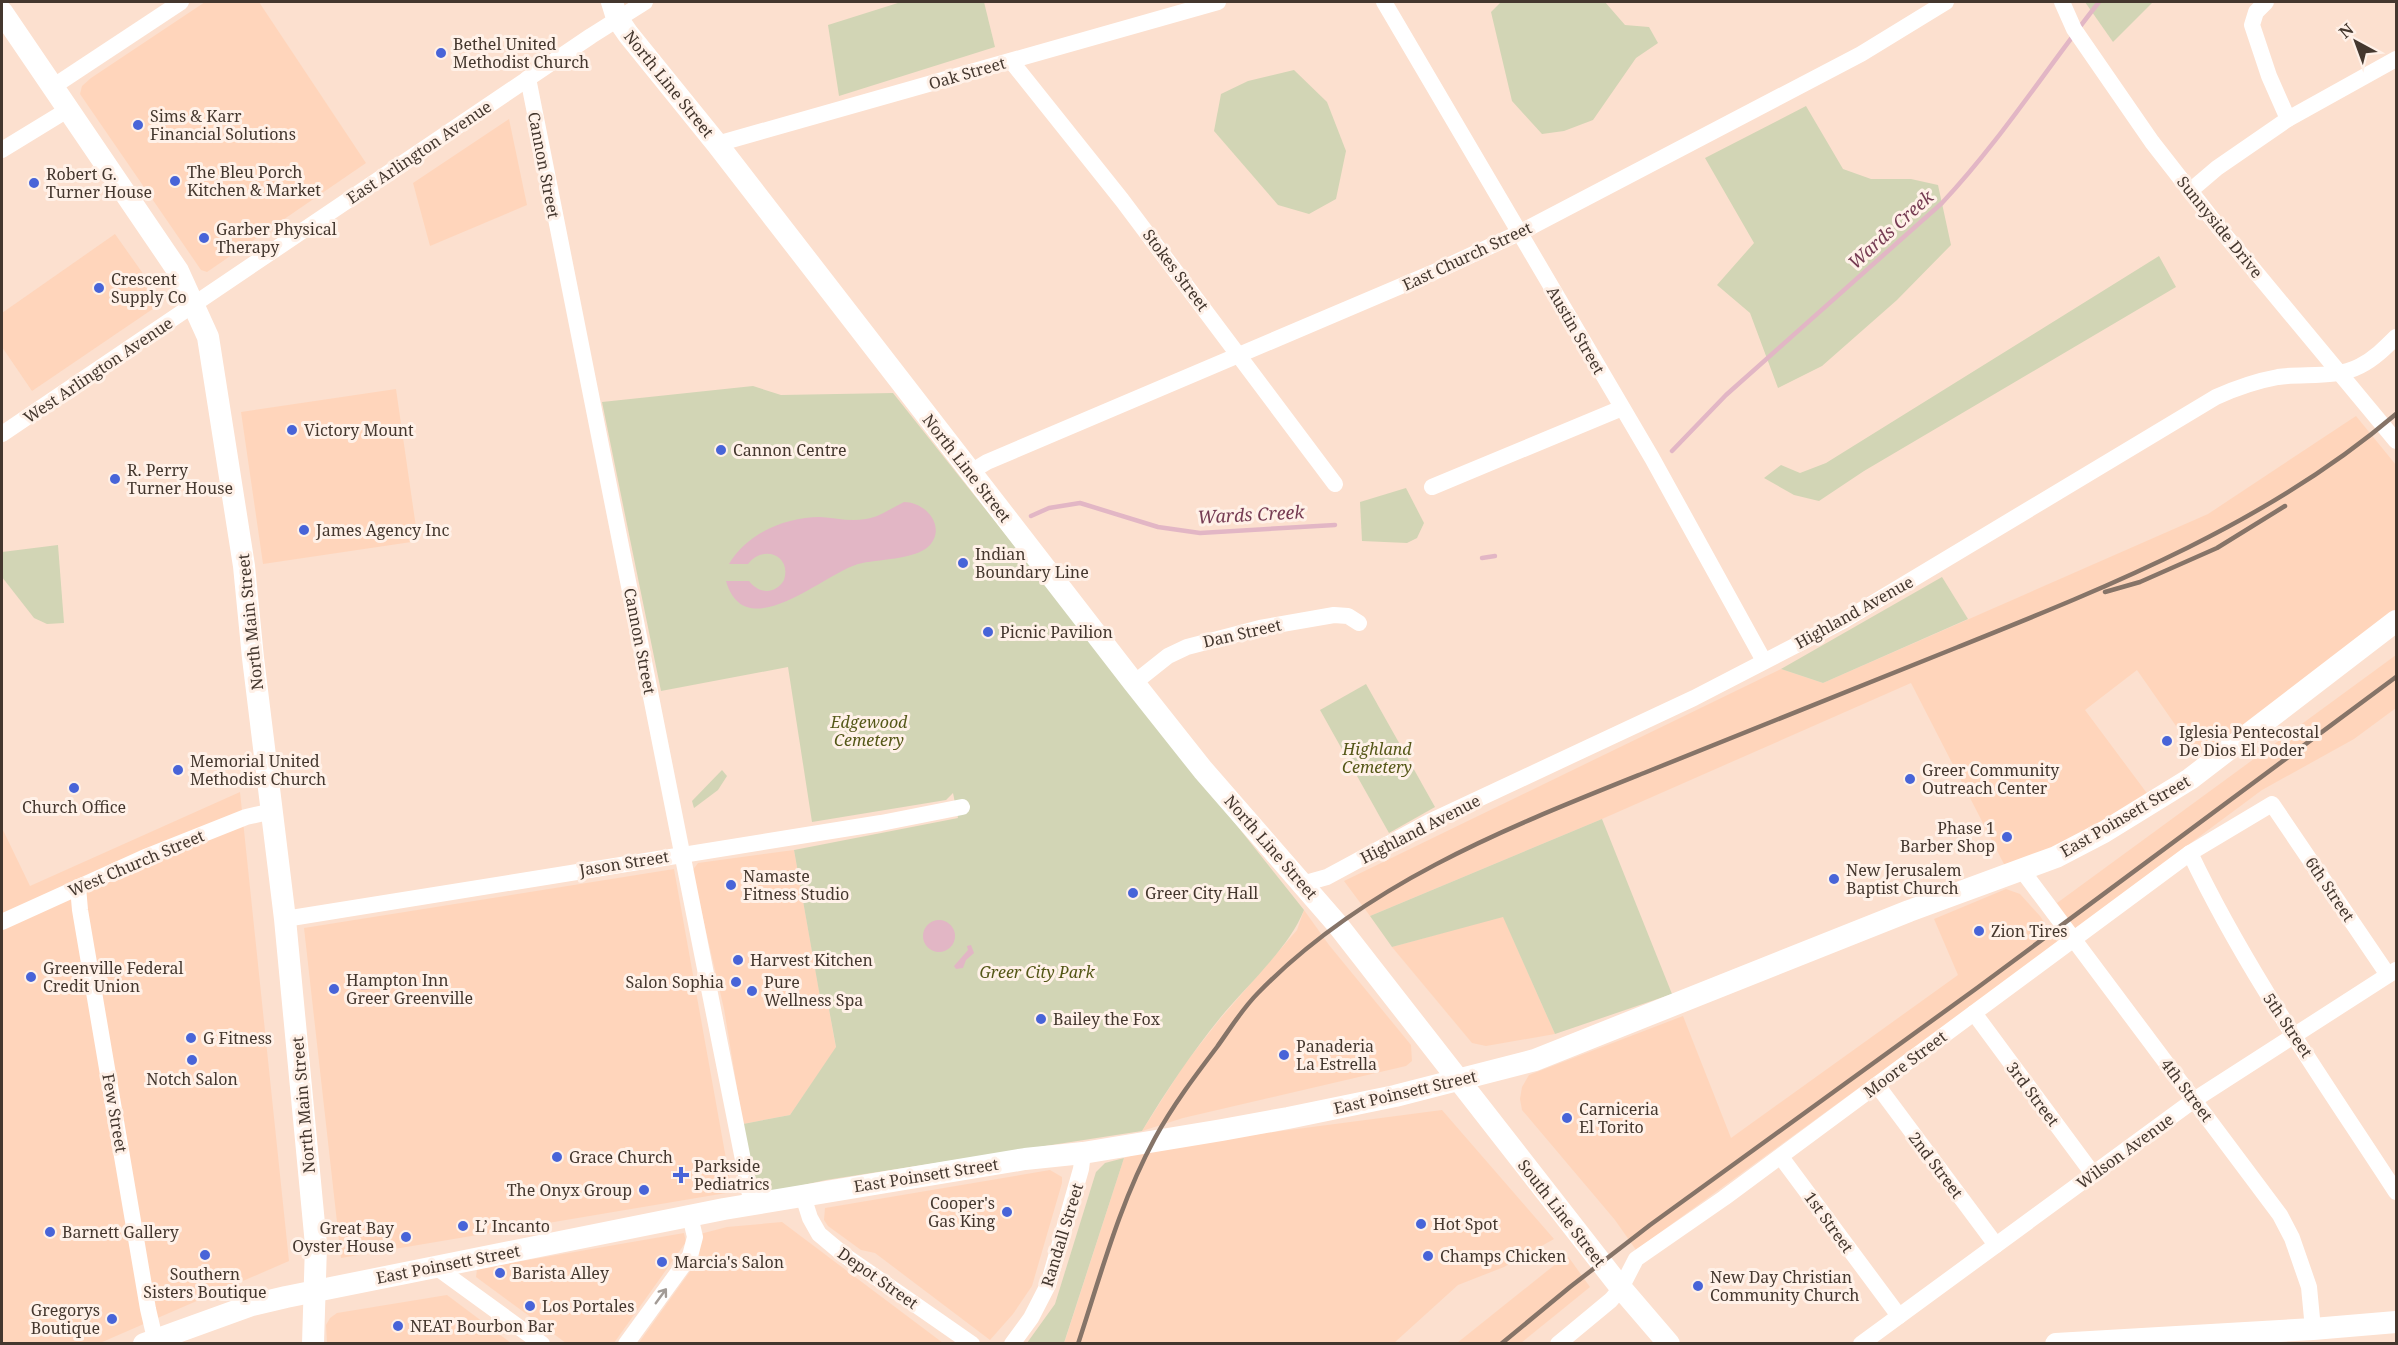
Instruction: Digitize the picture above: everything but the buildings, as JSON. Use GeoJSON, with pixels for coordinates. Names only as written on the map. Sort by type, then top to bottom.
{"type":"FeatureCollection","features":[{"type":"Feature","properties":{"kind":"main road","name":"North Line Street"},"geometry":{"type":"LineString","coordinates":[[615,10],[628,34],[717,144],[969,473],[1203,770],[1337,924],[1446,1062],[1458,1081]]}},
{"type":"Feature","properties":{"kind":"main road","name":"North Main Street"},"geometry":{"type":"LineString","coordinates":[[2,12],[178,271],[208,337],[227,444],[244,566],[285,919],[316,1245],[313,1344]]}},
{"type":"Feature","properties":{"kind":"main road","name":"East Poinsett Street"},"geometry":{"type":"LineString","coordinates":[[150,1341],[252,1305],[469,1260],[803,1196],[1025,1159],[1083,1153],[1288,1118],[1458,1081],[1535,1060],[1909,911],[2056,857],[2190,779],[2397,621]]}},
{"type":"Feature","properties":{"kind":"main road","name":"South Line Street"},"geometry":{"type":"LineString","coordinates":[[1458,1081],[1621,1288],[1669,1344]]}},
{"type":"Feature","properties":{"kind":"main road"},"geometry":{"type":"LineString","coordinates":[[2056,1344],[2397,1322]]}},
{"type":"Feature","properties":{"kind":"street"},"geometry":{"type":"LineString","coordinates":[[54,86],[181,2]]}},
{"type":"Feature","properties":{"kind":"street","name":"East Arlington Avenue"},"geometry":{"type":"LineString","coordinates":[[194,305],[528,78],[615,10],[645,2]]}},
{"type":"Feature","properties":{"kind":"street","name":"Oak Street"},"geometry":{"type":"LineString","coordinates":[[717,144],[1218,2]]}},
{"type":"Feature","properties":{"kind":"street","name":"Austin Street"},"geometry":{"type":"LineString","coordinates":[[1384,2],[1622,408],[1764,662]]}},
{"type":"Feature","properties":{"kind":"street","name":"East Church Street"},"geometry":{"type":"LineString","coordinates":[[969,473],[987,462],[1241,356],[1519,233],[1850,59],[1946,2]]}},
{"type":"Feature","properties":{"kind":"street","name":"Sunnyside Drive"},"geometry":{"type":"LineString","coordinates":[[2062,2],[2084,45],[2139,124],[2190,191],[2397,441]]}},
{"type":"Feature","properties":{"kind":"street"},"geometry":{"type":"LineString","coordinates":[[2266,2],[2256,12],[2252,25],[2253,32],[2288,119]]}},
{"type":"Feature","properties":{"kind":"street"},"geometry":{"type":"LineString","coordinates":[[2190,191],[2217,168],[2288,119],[2397,59]]}},
{"type":"Feature","properties":{"kind":"street","name":"Stokes Street"},"geometry":{"type":"LineString","coordinates":[[1011,61],[1122,200],[1335,484]]}},
{"type":"Feature","properties":{"kind":"street","name":"Cannon Street"},"geometry":{"type":"LineString","coordinates":[[528,78],[752,1205]]}},
{"type":"Feature","properties":{"kind":"street"},"geometry":{"type":"LineString","coordinates":[[2,150],[69,109]]}},
{"type":"Feature","properties":{"kind":"street","name":"West Arlington Avenue"},"geometry":{"type":"LineString","coordinates":[[2,434],[194,305]]}},
{"type":"Feature","properties":{"kind":"street","name":"Highland Avenue"},"geometry":{"type":"LineString","coordinates":[[1302,884],[1327,877],[1429,822],[1583,752],[1843,621],[2216,397],[2248,384],[2279,377],[2342,373],[2360,367],[2397,337]]}},
{"type":"Feature","properties":{"kind":"street"},"geometry":{"type":"LineString","coordinates":[[1432,487],[1622,408]]}},
{"type":"Feature","properties":{"kind":"street","name":"Dan Street"},"geometry":{"type":"LineString","coordinates":[[1134,682],[1177,651],[1223,636],[1334,615],[1347,616],[1359,623]]}},
{"type":"Feature","properties":{"kind":"street","name":"Moore Street"},"geometry":{"type":"LineString","coordinates":[[1558,1344],[1611,1300],[1621,1288],[1636,1259],[1725,1198],[2190,853],[2272,804]]}},
{"type":"Feature","properties":{"kind":"street","name":"6th Street"},"geometry":{"type":"LineString","coordinates":[[2272,804],[2392,973]]}},
{"type":"Feature","properties":{"kind":"street","name":"Jason Street"},"geometry":{"type":"LineString","coordinates":[[285,919],[881,823],[962,807]]}},
{"type":"Feature","properties":{"kind":"street","name":"West Church Street"},"geometry":{"type":"LineString","coordinates":[[2,922],[143,858],[230,823],[273,811]]}},
{"type":"Feature","properties":{"kind":"street","name":"5th Street"},"geometry":{"type":"LineString","coordinates":[[2190,853],[2236,944],[2397,1192]]}},
{"type":"Feature","properties":{"kind":"street","name":"4th Street"},"geometry":{"type":"LineString","coordinates":[[2021,869],[2265,1193],[2292,1238],[2309,1287],[2313,1329]]}},
{"type":"Feature","properties":{"kind":"street","name":"Few Street"},"geometry":{"type":"LineString","coordinates":[[78,887],[148,1310],[150,1341]]}},
{"type":"Feature","properties":{"kind":"street","name":"Wilson Avenue"},"geometry":{"type":"LineString","coordinates":[[1861,1344],[2194,1100],[2392,973]]}},
{"type":"Feature","properties":{"kind":"street","name":"3rd Street"},"geometry":{"type":"LineString","coordinates":[[1974,1014],[2093,1174]]}},
{"type":"Feature","properties":{"kind":"street","name":"2nd Street"},"geometry":{"type":"LineString","coordinates":[[1877,1085],[1996,1245]]}},
{"type":"Feature","properties":{"kind":"street","name":"Randall Street"},"geometry":{"type":"LineString","coordinates":[[1012,1344],[1031,1318],[1048,1285],[1081,1169],[1083,1153]]}},
{"type":"Feature","properties":{"kind":"street","name":"1st Street"},"geometry":{"type":"LineString","coordinates":[[1781,1156],[1899,1316]]}},
{"type":"Feature","properties":{"kind":"street","name":"Depot Street"},"geometry":{"type":"LineString","coordinates":[[803,1196],[810,1218],[819,1234],[843,1255],[972,1344]]}},
{"type":"Feature","properties":{"kind":"street"},"geometry":{"type":"LineString","coordinates":[[626,1344],[690,1256],[695,1237],[690,1216]]}},
{"type":"Feature","properties":{"kind":"street"},"geometry":{"type":"LineString","coordinates":[[461,1284],[469,1260]]}},
{"type":"Feature","properties":{"kind":"street"},"geometry":{"type":"LineString","coordinates":[[436,1267],[542,1344]]}},
{"type":"Feature","properties":{"kind":"shaded area"},"geometry":{"type":"Polygon","coordinates":[[[205,2],[259,2],[366,163],[207,272],[201,270],[80,94],[82,86],[91,78],[205,2]]]}},
{"type":"Feature","properties":{"kind":"shaded area"},"geometry":{"type":"Polygon","coordinates":[[[509,119],[527,205],[430,246],[413,183],[509,119]]]}},
{"type":"Feature","properties":{"kind":"shaded area"},"geometry":{"type":"Polygon","coordinates":[[[115,234],[163,302],[32,391],[2,347],[2,313],[115,234]]]}},
{"type":"Feature","properties":{"kind":"shaded area"},"geometry":{"type":"Polygon","coordinates":[[[396,389],[418,541],[263,564],[241,412],[396,389]]]}},
{"type":"Feature","properties":{"kind":"shaded area"},"geometry":{"type":"Polygon","coordinates":[[[2356,416],[2396,465],[2396,610],[2199,759],[2137,670],[2085,710],[2149,796],[2058,846],[2006,868],[1911,683],[1602,819],[1370,916],[1344,881],[1781,669],[1823,683],[2208,514],[2356,416]]]}},
{"type":"Feature","properties":{"kind":"shaded area"},"geometry":{"type":"Polygon","coordinates":[[[904,502],[920,506],[935,524],[934,539],[923,551],[905,557],[858,564],[805,592],[767,608],[750,608],[736,600],[726,581],[749,581],[757,588],[767,591],[780,585],[784,580],[784,564],[775,555],[761,555],[748,564],[729,564],[745,544],[768,529],[793,520],[807,518],[866,519],[904,502]]]}},
{"type":"Feature","properties":{"kind":"shaded area"},"geometry":{"type":"Polygon","coordinates":[[[2396,655],[2396,708],[2354,739],[2262,790],[2075,929],[2057,903],[2396,655]]]}},
{"type":"Feature","properties":{"kind":"shaded area"},"geometry":{"type":"Polygon","coordinates":[[[240,792],[289,1261],[100,1343],[2,1343],[2,828],[30,886],[240,792]]]}},
{"type":"Feature","properties":{"kind":"shaded area"},"geometry":{"type":"Polygon","coordinates":[[[794,850],[820,996],[828,1004],[836,1048],[790,1115],[743,1124],[724,1009],[692,871],[698,863],[794,850]]]}},
{"type":"Feature","properties":{"kind":"shaded area"},"geometry":{"type":"Polygon","coordinates":[[[674,869],[732,1192],[341,1258],[304,928],[674,869]]]}},
{"type":"Feature","properties":{"kind":"shaded area"},"geometry":{"type":"Polygon","coordinates":[[[2006,889],[2020,894],[2040,916],[2058,943],[1636,1250],[1615,1220],[1522,1110],[1520,1099],[1522,1087],[1529,1075],[1683,1016],[1731,1138],[1958,975],[1934,919],[2006,889]]]}},
{"type":"Feature","properties":{"kind":"shaded area"},"geometry":{"type":"Polygon","coordinates":[[[1304,910],[1329,945],[1411,1045],[1412,1061],[1406,1066],[1183,1118],[1142,1131],[1184,1065],[1220,1019],[1297,930],[1304,910]]]}},
{"type":"Feature","properties":{"kind":"shaded area"},"geometry":{"type":"Polygon","coordinates":[[[1503,916],[1555,1034],[1486,1046],[1472,1043],[1392,947],[1503,916]]]}},
{"type":"Feature","properties":{"kind":"shaded area"},"geometry":{"type":"Polygon","coordinates":[[[939,920],[950,925],[955,936],[950,947],[939,952],[928,947],[923,936],[928,925],[939,920]]]}},
{"type":"Feature","properties":{"kind":"shaded area"},"geometry":{"type":"Polygon","coordinates":[[[971,945],[974,953],[966,960],[963,968],[956,969],[954,966],[968,950],[967,946],[971,945]]]}},
{"type":"Feature","properties":{"kind":"shaded area"},"geometry":{"type":"Polygon","coordinates":[[[379,974],[381,988],[361,990],[360,976],[379,974]]]}},
{"type":"Feature","properties":{"kind":"shaded area"},"geometry":{"type":"Polygon","coordinates":[[[1442,1110],[1554,1239],[1504,1267],[1458,1285],[1394,1343],[1064,1344],[1124,1158],[1158,1147],[1442,1110]]]}},
{"type":"Feature","properties":{"kind":"shaded area"},"geometry":{"type":"Polygon","coordinates":[[[1050,1170],[1062,1177],[1062,1183],[1032,1286],[1013,1314],[990,1340],[875,1253],[861,1250],[828,1226],[824,1220],[825,1208],[1050,1170]]]}},
{"type":"Feature","properties":{"kind":"shaded area"},"geometry":{"type":"Polygon","coordinates":[[[782,1222],[943,1343],[638,1344],[699,1259],[700,1234],[727,1227],[782,1222]]]}},
{"type":"Feature","properties":{"kind":"shaded area"},"geometry":{"type":"Polygon","coordinates":[[[684,1233],[686,1242],[614,1343],[566,1343],[476,1277],[477,1269],[684,1233]]]}},
{"type":"Feature","properties":{"kind":"shaded area"},"geometry":{"type":"Polygon","coordinates":[[[1567,1255],[1590,1287],[1521,1343],[1457,1343],[1567,1255]]]}},
{"type":"Feature","properties":{"kind":"shaded area"},"geometry":{"type":"Polygon","coordinates":[[[447,1295],[511,1343],[327,1343],[326,1325],[337,1313],[447,1295]]]}},
{"type":"Feature","properties":{"kind":"green space"},"geometry":{"type":"Polygon","coordinates":[[[901,2],[984,2],[995,47],[839,96],[828,25],[901,2]]]}},
{"type":"Feature","properties":{"kind":"green space"},"geometry":{"type":"Polygon","coordinates":[[[1501,2],[1605,2],[1625,25],[1649,27],[1658,43],[1636,58],[1593,120],[1564,131],[1542,134],[1512,101],[1491,12],[1501,2]]]}},
{"type":"Feature","properties":{"kind":"green space"},"geometry":{"type":"Polygon","coordinates":[[[2085,2],[2153,2],[2113,42],[2085,2]]]}},
{"type":"Feature","properties":{"kind":"green space"},"geometry":{"type":"Polygon","coordinates":[[[1294,70],[1327,102],[1346,151],[1336,199],[1309,214],[1278,205],[1214,131],[1221,94],[1248,81],[1294,70]]]}},
{"type":"Feature","properties":{"kind":"green space"},"geometry":{"type":"Polygon","coordinates":[[[1806,106],[1843,169],[1871,179],[1911,179],[1938,185],[1951,245],[1897,300],[1822,366],[1778,388],[1750,313],[1717,285],[1754,243],[1705,158],[1806,106]]]}},
{"type":"Feature","properties":{"kind":"green space"},"geometry":{"type":"Polygon","coordinates":[[[2159,256],[2176,287],[1864,471],[1819,501],[1794,495],[1764,478],[1781,465],[1800,473],[1826,463],[2159,256]]]}},
{"type":"Feature","properties":{"kind":"green space","name":"Greer City Park"},"geometry":{"type":"Polygon","coordinates":[[[753,386],[781,395],[893,393],[1304,910],[1278,952],[1199,1045],[1142,1131],[826,1180],[772,1192],[765,1189],[754,1175],[743,1124],[790,1115],[836,1047],[828,1004],[820,997],[794,850],[958,818],[953,793],[946,800],[812,822],[788,667],[661,691],[602,402],[753,386]]]}},
{"type":"Feature","properties":{"kind":"green space"},"geometry":{"type":"Polygon","coordinates":[[[1406,488],[1424,523],[1417,538],[1407,543],[1362,541],[1360,502],[1406,488]]]}},
{"type":"Feature","properties":{"kind":"green space"},"geometry":{"type":"Polygon","coordinates":[[[58,545],[64,623],[47,624],[34,618],[2,577],[2,552],[58,545]]]}},
{"type":"Feature","properties":{"kind":"green space"},"geometry":{"type":"Polygon","coordinates":[[[1942,577],[1968,619],[1823,683],[1781,669],[1942,577]]]}},
{"type":"Feature","properties":{"kind":"green space","name":"Highland Cemetery"},"geometry":{"type":"Polygon","coordinates":[[[1366,684],[1435,807],[1389,833],[1320,710],[1366,684]]]}},
{"type":"Feature","properties":{"kind":"green space"},"geometry":{"type":"Polygon","coordinates":[[[722,770],[727,776],[718,790],[694,808],[692,801],[722,770]]]}},
{"type":"Feature","properties":{"kind":"green space"},"geometry":{"type":"Polygon","coordinates":[[[1602,819],[1672,994],[1555,1034],[1503,917],[1392,947],[1370,916],[1602,819]]]}},
{"type":"Feature","properties":{"kind":"green space"},"geometry":{"type":"Polygon","coordinates":[[[1124,1158],[1064,1343],[1027,1343],[1055,1304],[1096,1172],[1105,1163],[1124,1158]]]}},
{"type":"Feature","properties":{"kind":"waterway","name":"Wards Creek"},"geometry":{"type":"LineString","coordinates":[[1672,451],[1726,395],[1942,203],[2004,129],[2099,2]]}},
{"type":"Feature","properties":{"kind":"waterway","name":"Wards Creek"},"geometry":{"type":"LineString","coordinates":[[1031,516],[1049,508],[1080,503],[1158,527],[1200,533],[1335,525]]}},
{"type":"Feature","properties":{"kind":"waterway","name":"Wards Creek"},"geometry":{"type":"LineString","coordinates":[[1482,558],[1495,556]]}},
{"type":"Feature","properties":{"kind":"railway"},"geometry":{"type":"LineString","coordinates":[[1078,1344],[1131,1187],[1169,1114],[1252,999],[1299,955],[1343,921],[1390,890],[1488,838],[2073,600],[2187,548],[2296,487],[2347,453],[2396,414]]}},
{"type":"Feature","properties":{"kind":"railway"},"geometry":{"type":"LineString","coordinates":[[2105,592],[2140,582],[2217,548],[2285,506]]}},
{"type":"Feature","properties":{"kind":"railway"},"geometry":{"type":"LineString","coordinates":[[1501,1344],[1650,1225],[1977,988],[2396,677]]}},
{"type":"Feature","properties":{"kind":"place","name":"Bethel United Methodist Church"},"geometry":{"type":"Point","coordinates":[441,53]}},
{"type":"Feature","properties":{"kind":"place","name":"Sims & Karr Financial Solutions"},"geometry":{"type":"Point","coordinates":[138,125]}},
{"type":"Feature","properties":{"kind":"place","name":"The Bleu Porch Kitchen & Market"},"geometry":{"type":"Point","coordinates":[175,181]}},
{"type":"Feature","properties":{"kind":"place","name":"Robert G. Turner House"},"geometry":{"type":"Point","coordinates":[34,183]}},
{"type":"Feature","properties":{"kind":"place","name":"Garber Physical Therapy"},"geometry":{"type":"Point","coordinates":[204,238]}},
{"type":"Feature","properties":{"kind":"place","name":"Crescent Supply Co"},"geometry":{"type":"Point","coordinates":[99,288]}},
{"type":"Feature","properties":{"kind":"place","name":"Victory Mount"},"geometry":{"type":"Point","coordinates":[292,430]}},
{"type":"Feature","properties":{"kind":"place","name":"Cannon Centre"},"geometry":{"type":"Point","coordinates":[721,450]}},
{"type":"Feature","properties":{"kind":"place","name":"R. Perry Turner House"},"geometry":{"type":"Point","coordinates":[115,479]}},
{"type":"Feature","properties":{"kind":"place","name":"James Agency Inc"},"geometry":{"type":"Point","coordinates":[304,530]}},
{"type":"Feature","properties":{"kind":"place","name":"Indian Boundary Line"},"geometry":{"type":"Point","coordinates":[963,563]}},
{"type":"Feature","properties":{"kind":"place","name":"Picnic Pavilion"},"geometry":{"type":"Point","coordinates":[988,632]}},
{"type":"Feature","properties":{"kind":"place","name":"Iglesia Pentecostal De Dios El Poder"},"geometry":{"type":"Point","coordinates":[2167,741]}},
{"type":"Feature","properties":{"kind":"place","name":"Memorial United Methodist Church"},"geometry":{"type":"Point","coordinates":[178,770]}},
{"type":"Feature","properties":{"kind":"place","name":"Greer Community Outreach Center"},"geometry":{"type":"Point","coordinates":[1910,779]}},
{"type":"Feature","properties":{"kind":"place","name":"Church Office"},"geometry":{"type":"Point","coordinates":[74,788]}},
{"type":"Feature","properties":{"kind":"place","name":"Phase 1 Barber Shop"},"geometry":{"type":"Point","coordinates":[2007,837]}},
{"type":"Feature","properties":{"kind":"place","name":"New Jerusalem Baptist Church"},"geometry":{"type":"Point","coordinates":[1834,879]}},
{"type":"Feature","properties":{"kind":"place","name":"Namaste Fitness Studio"},"geometry":{"type":"Point","coordinates":[731,885]}},
{"type":"Feature","properties":{"kind":"place","name":"Greer City Hall"},"geometry":{"type":"Point","coordinates":[1133,893]}},
{"type":"Feature","properties":{"kind":"place","name":"Zion Tires"},"geometry":{"type":"Point","coordinates":[1979,931]}},
{"type":"Feature","properties":{"kind":"place","name":"Harvest Kitchen"},"geometry":{"type":"Point","coordinates":[738,960]}},
{"type":"Feature","properties":{"kind":"place","name":"Greenville Federal Credit Union"},"geometry":{"type":"Point","coordinates":[31,977]}},
{"type":"Feature","properties":{"kind":"place","name":"Salon Sophia"},"geometry":{"type":"Point","coordinates":[736,982]}},
{"type":"Feature","properties":{"kind":"place","name":"Hampton Inn Greer Greenville"},"geometry":{"type":"Point","coordinates":[334,989]}},
{"type":"Feature","properties":{"kind":"place","name":"Pure Wellness Spa"},"geometry":{"type":"Point","coordinates":[752,991]}},
{"type":"Feature","properties":{"kind":"place","name":"Bailey the Fox"},"geometry":{"type":"Point","coordinates":[1041,1019]}},
{"type":"Feature","properties":{"kind":"place","name":"G Fitness"},"geometry":{"type":"Point","coordinates":[191,1038]}},
{"type":"Feature","properties":{"kind":"place","name":"Panaderia La Estrella"},"geometry":{"type":"Point","coordinates":[1284,1055]}},
{"type":"Feature","properties":{"kind":"place","name":"Notch Salon"},"geometry":{"type":"Point","coordinates":[192,1060]}},
{"type":"Feature","properties":{"kind":"place","name":"Carniceria El Torito"},"geometry":{"type":"Point","coordinates":[1567,1118]}},
{"type":"Feature","properties":{"kind":"place","name":"Grace Church"},"geometry":{"type":"Point","coordinates":[557,1157]}},
{"type":"Feature","properties":{"kind":"place","name":"Parkside Pediatrics"},"geometry":{"type":"Point","coordinates":[681,1175]}},
{"type":"Feature","properties":{"kind":"place","name":"The Onyx Group"},"geometry":{"type":"Point","coordinates":[644,1190]}},
{"type":"Feature","properties":{"kind":"place","name":"Cooper's Gas King"},"geometry":{"type":"Point","coordinates":[1007,1212]}},
{"type":"Feature","properties":{"kind":"place","name":"Hot Spot"},"geometry":{"type":"Point","coordinates":[1421,1224]}},
{"type":"Feature","properties":{"kind":"place","name":"L’ Incanto"},"geometry":{"type":"Point","coordinates":[463,1226]}},
{"type":"Feature","properties":{"kind":"place","name":"Barnett Gallery"},"geometry":{"type":"Point","coordinates":[50,1232]}},
{"type":"Feature","properties":{"kind":"place","name":"Great Bay Oyster House"},"geometry":{"type":"Point","coordinates":[406,1237]}},
{"type":"Feature","properties":{"kind":"place","name":"Southern Sisters Boutique"},"geometry":{"type":"Point","coordinates":[205,1255]}},
{"type":"Feature","properties":{"kind":"place","name":"Champs Chicken"},"geometry":{"type":"Point","coordinates":[1428,1256]}},
{"type":"Feature","properties":{"kind":"place","name":"Marcia's Salon"},"geometry":{"type":"Point","coordinates":[662,1262]}},
{"type":"Feature","properties":{"kind":"place","name":"Barista Alley"},"geometry":{"type":"Point","coordinates":[500,1273]}},
{"type":"Feature","properties":{"kind":"place","name":"New Day Christian Community Church"},"geometry":{"type":"Point","coordinates":[1698,1286]}},
{"type":"Feature","properties":{"kind":"place","name":"Los Portales"},"geometry":{"type":"Point","coordinates":[530,1306]}},
{"type":"Feature","properties":{"kind":"place","name":"Gregorys Boutique"},"geometry":{"type":"Point","coordinates":[112,1319]}},
{"type":"Feature","properties":{"kind":"place","name":"NEAT Bourbon Bar"},"geometry":{"type":"Point","coordinates":[398,1326]}},
{"type":"Feature","properties":{"kind":"park label","name":"Edgewood Cemetery"},"geometry":{"type":"Point","coordinates":[869,731]}}]}
